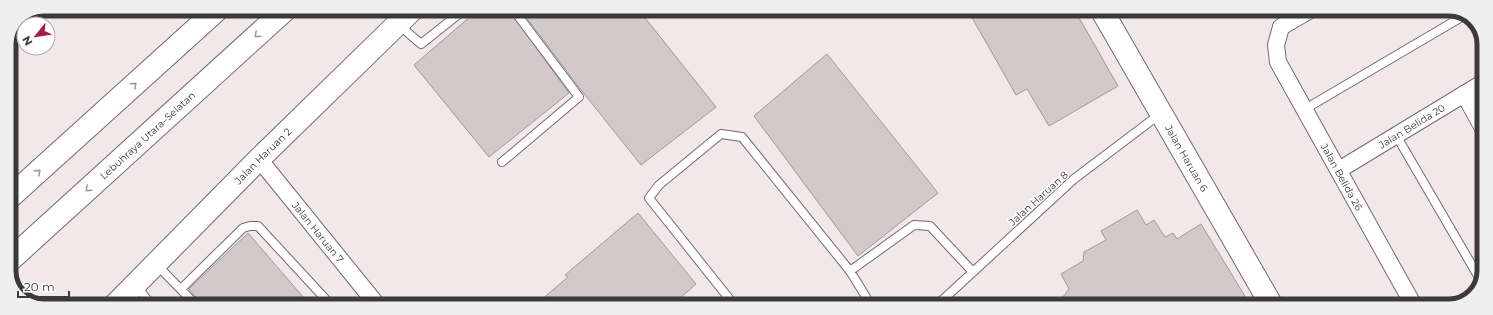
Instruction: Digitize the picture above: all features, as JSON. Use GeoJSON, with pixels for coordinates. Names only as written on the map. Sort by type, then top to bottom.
{"type":"FeatureCollection","features":[{"type":"Feature","properties":{"kind":"main road"},"geometry":{"type":"LineString","coordinates":[[16,192],[210,16]]}},
{"type":"Feature","properties":{"kind":"main road","name":"Lebuhraya Utara–Selatan"},"geometry":{"type":"LineString","coordinates":[[16,255],[278,16]]}},
{"type":"Feature","properties":{"kind":"main road","name":"Jalan Haruan 2"},"geometry":{"type":"LineString","coordinates":[[121,299],[259,159],[405,16]]}},
{"type":"Feature","properties":{"kind":"main road","name":"Jalan Haruan 6"},"geometry":{"type":"LineString","coordinates":[[1104,16],[1268,299]]}},
{"type":"Feature","properties":{"kind":"street","name":"Jalan Belida 26"},"geometry":{"type":"LineString","coordinates":[[1300,16],[1281,27],[1276,45],[1278,62],[1410,299]]}},
{"type":"Feature","properties":{"kind":"street","name":"Jalan Belida 20"},"geometry":{"type":"LineString","coordinates":[[1339,170],[1477,86]]}},
{"type":"Feature","properties":{"kind":"street"},"geometry":{"type":"LineString","coordinates":[[1464,94],[1477,117]]}},
{"type":"Feature","properties":{"kind":"street","name":"Jalan Haruan 7"},"geometry":{"type":"LineString","coordinates":[[259,159],[372,299]]}},
{"type":"Feature","properties":{"kind":"lane"},"geometry":{"type":"LineString","coordinates":[[397,23],[421,44],[456,16]]}},
{"type":"Feature","properties":{"kind":"lane"},"geometry":{"type":"LineString","coordinates":[[502,162],[579,97],[518,16]]}},
{"type":"Feature","properties":{"kind":"lane"},"geometry":{"type":"LineString","coordinates":[[1305,109],[1460,18]]}},
{"type":"Feature","properties":{"kind":"lane","name":"Jalan Haruan 8"},"geometry":{"type":"LineString","coordinates":[[944,299],[1074,178],[1161,114]]}},
{"type":"Feature","properties":{"kind":"lane"},"geometry":{"type":"LineString","coordinates":[[729,299],[649,198],[659,185],[721,134],[742,137],[850,271],[866,297],[865,299]]}},
{"type":"Feature","properties":{"kind":"lane"},"geometry":{"type":"LineString","coordinates":[[1396,135],[1477,273]]}},
{"type":"Feature","properties":{"kind":"lane"},"geometry":{"type":"LineString","coordinates":[[850,271],[914,225],[930,226],[973,272]]}},
{"type":"Feature","properties":{"kind":"lane"},"geometry":{"type":"LineString","coordinates":[[181,289],[243,228],[258,226],[325,299]]}},
{"type":"Feature","properties":{"kind":"lane"},"geometry":{"type":"LineString","coordinates":[[156,264],[190,299]]}},
{"type":"Feature","properties":{"kind":"lane"},"geometry":{"type":"LineString","coordinates":[[135,285],[146,299]]}},
{"type":"Feature","properties":{"kind":"building"},"geometry":{"type":"Polygon","coordinates":[[[471,16],[513,16],[569,93],[489,157],[414,65],[471,16]]]}},
{"type":"Feature","properties":{"kind":"building"},"geometry":{"type":"Polygon","coordinates":[[[525,16],[644,16],[716,107],[641,165],[578,86],[525,16]]]}},
{"type":"Feature","properties":{"kind":"building"},"geometry":{"type":"Polygon","coordinates":[[[971,16],[1078,16],[1118,86],[1049,126],[1027,89],[1016,95],[971,16]]]}},
{"type":"Feature","properties":{"kind":"building"},"geometry":{"type":"Polygon","coordinates":[[[827,54],[938,193],[858,256],[754,116],[827,54]]]}},
{"type":"Feature","properties":{"kind":"building"},"geometry":{"type":"Polygon","coordinates":[[[1137,210],[1146,225],[1154,220],[1165,237],[1173,233],[1177,239],[1201,224],[1247,299],[1061,299],[1069,289],[1061,274],[1083,261],[1084,252],[1106,240],[1101,231],[1137,210]]]}},
{"type":"Feature","properties":{"kind":"building"},"geometry":{"type":"Polygon","coordinates":[[[638,213],[696,284],[679,299],[542,299],[568,277],[565,275],[638,213]]]}},
{"type":"Feature","properties":{"kind":"building"},"geometry":{"type":"Polygon","coordinates":[[[248,233],[305,299],[198,299],[189,289],[248,233]]]}}]}
